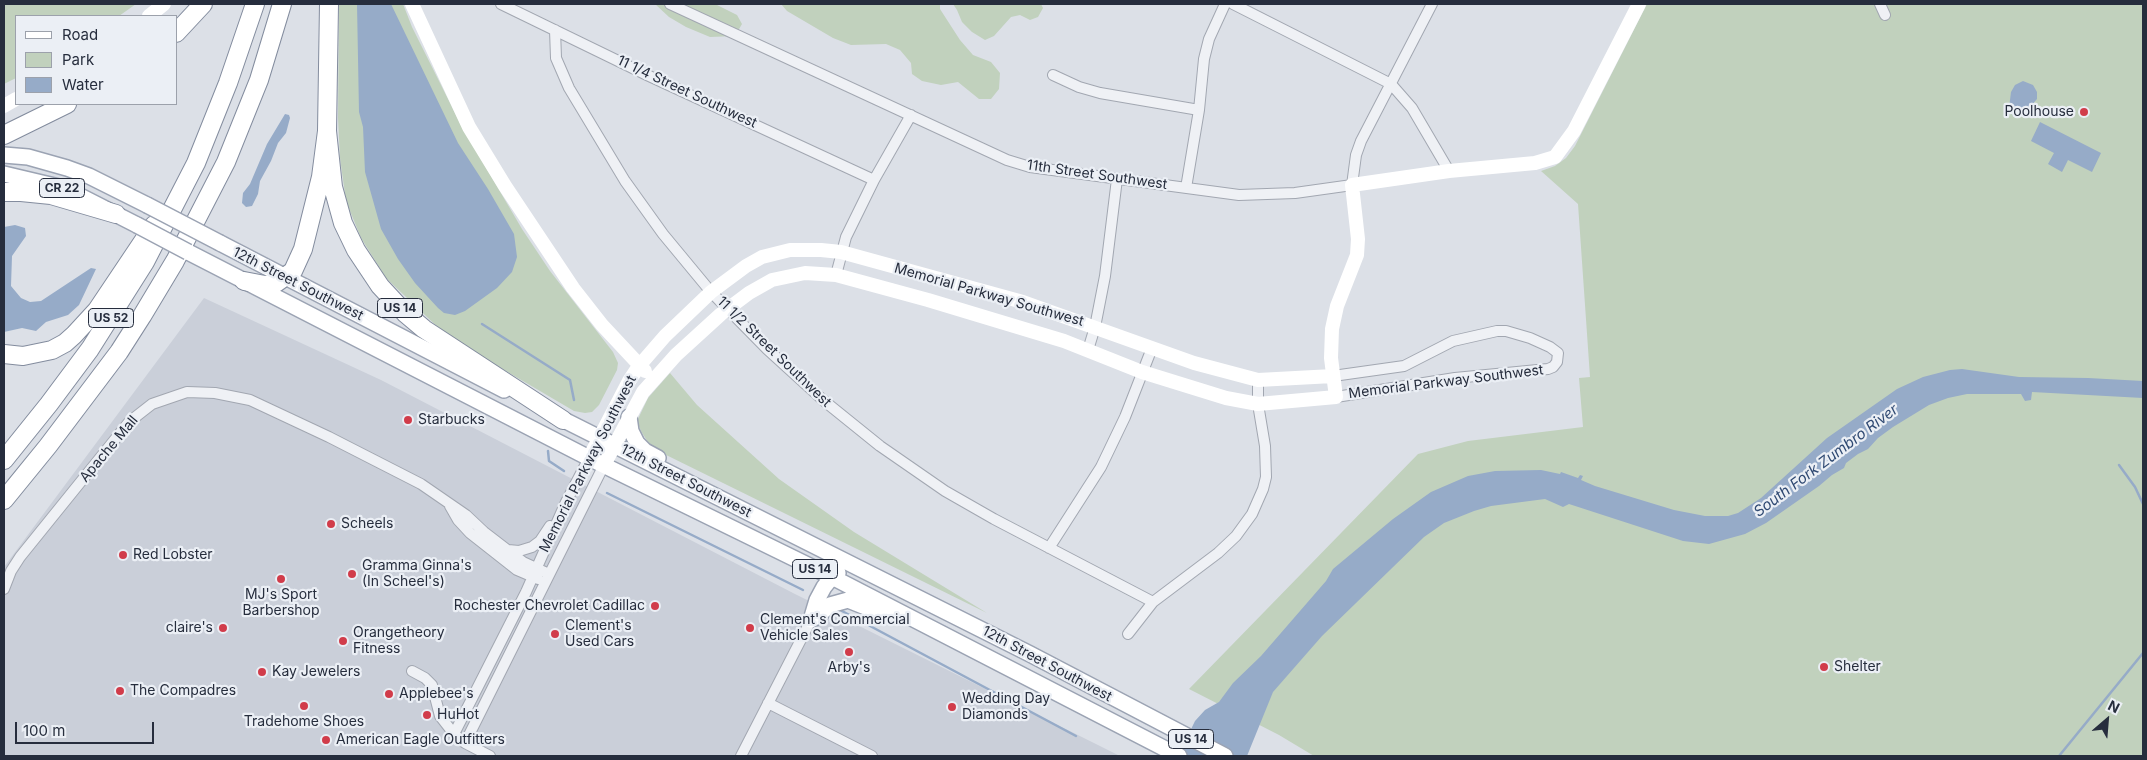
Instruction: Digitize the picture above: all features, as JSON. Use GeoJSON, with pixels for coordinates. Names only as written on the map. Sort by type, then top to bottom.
{"type":"FeatureCollection","features":[{"type":"Feature","properties":{"kind":"highway"},"geometry":{"type":"LineString","coordinates":[[178,30],[203,4]]}},
{"type":"Feature","properties":{"kind":"highway","name":"US 52"},"geometry":{"type":"LineString","coordinates":[[4,460],[55,396],[126,296],[171,214],[196,162],[228,83],[255,4]]}},
{"type":"Feature","properties":{"kind":"highway","name":"US 52"},"geometry":{"type":"LineString","coordinates":[[4,500],[48,446],[119,352],[142,316],[217,182],[253,97],[282,4]]}},
{"type":"Feature","properties":{"kind":"highway","name":"US 14"},"geometry":{"type":"LineString","coordinates":[[329,4],[327,131],[333,187],[338,209],[356,250],[380,286],[405,313],[431,334],[562,420]]}},
{"type":"Feature","properties":{"kind":"highway"},"geometry":{"type":"LineString","coordinates":[[4,135],[65,105]]}},
{"type":"Feature","properties":{"kind":"highway"},"geometry":{"type":"LineString","coordinates":[[244,281],[266,285],[276,283],[286,277],[300,259],[321,178],[327,131]]}},
{"type":"Feature","properties":{"kind":"highway"},"geometry":{"type":"LineString","coordinates":[[4,354],[23,356],[52,350],[65,344],[74,335],[97,310],[196,162]]}},
{"type":"Feature","properties":{"kind":"highway","name":"US 14"},"geometry":{"type":"LineString","coordinates":[[4,192],[51,195],[116,214]]}},
{"type":"Feature","properties":{"kind":"highway"},"geometry":{"type":"LineString","coordinates":[[4,513],[48,446]]}},
{"type":"Feature","properties":{"kind":"main road","name":"12th Street Southwest"},"geometry":{"type":"LineString","coordinates":[[4,155],[28,158],[68,168],[89,176],[562,420],[1030,654],[1157,722],[1226,756]]}},
{"type":"Feature","properties":{"kind":"main road","name":"CR 22"},"geometry":{"type":"LineString","coordinates":[[4,174],[59,187],[116,214]]}},
{"type":"Feature","properties":{"kind":"main road","name":"12th Street Southwest"},"geometry":{"type":"LineString","coordinates":[[116,214],[589,458],[832,577],[937,633],[1179,756]]}},
{"type":"Feature","properties":{"kind":"main road"},"geometry":{"type":"LineString","coordinates":[[629,417],[631,431],[636,443],[662,461],[671,475]]}},
{"type":"Feature","properties":{"kind":"main road"},"geometry":{"type":"LineString","coordinates":[[780,551],[786,561],[808,574],[814,580],[817,600]]}},
{"type":"Feature","properties":{"kind":"main road"},"geometry":{"type":"LineString","coordinates":[[811,620],[817,600],[832,577],[837,574],[846,573],[910,594]]}},
{"type":"Feature","properties":{"kind":"main road"},"geometry":{"type":"LineString","coordinates":[[811,620],[830,605],[848,600],[937,633]]}},
{"type":"Feature","properties":{"kind":"street"},"geometry":{"type":"LineString","coordinates":[[150,15],[164,4]]}},
{"type":"Feature","properties":{"kind":"street"},"geometry":{"type":"LineString","coordinates":[[412,4],[469,127],[505,186],[573,288],[602,325],[653,379]]}},
{"type":"Feature","properties":{"kind":"street","name":"11 1/4 Street Southwest"},"geometry":{"type":"LineString","coordinates":[[501,4],[874,180]]}},
{"type":"Feature","properties":{"kind":"street","name":"11th Street Southwest"},"geometry":{"type":"LineString","coordinates":[[670,4],[991,154],[1015,163],[1221,194],[1295,193],[1449,171],[1535,163],[1555,157],[1567,144],[1639,4]]}},
{"type":"Feature","properties":{"kind":"street"},"geometry":{"type":"LineString","coordinates":[[1186,188],[1199,110],[1207,45],[1225,4]]}},
{"type":"Feature","properties":{"kind":"street"},"geometry":{"type":"LineString","coordinates":[[1234,4],[1392,84],[1412,108],[1449,171]]}},
{"type":"Feature","properties":{"kind":"street"},"geometry":{"type":"LineString","coordinates":[[1336,397],[1331,342],[1334,316],[1357,255],[1358,231],[1352,185],[1356,156],[1432,4]]}},
{"type":"Feature","properties":{"kind":"street"},"geometry":{"type":"LineString","coordinates":[[1880,4],[1884,16]]}},
{"type":"Feature","properties":{"kind":"street","name":"11 1/2 Street Southwest"},"geometry":{"type":"LineString","coordinates":[[555,30],[556,58],[560,68],[569,88],[608,155],[663,234],[711,292],[767,350],[823,400],[880,446],[953,496],[1153,602]]}},
{"type":"Feature","properties":{"kind":"street"},"geometry":{"type":"LineString","coordinates":[[1053,75],[1079,87],[1100,93],[1199,110]]}},
{"type":"Feature","properties":{"kind":"street"},"geometry":{"type":"LineString","coordinates":[[4,106],[15,100]]}},
{"type":"Feature","properties":{"kind":"street"},"geometry":{"type":"LineString","coordinates":[[836,275],[841,252],[874,180],[911,115]]}},
{"type":"Feature","properties":{"kind":"street"},"geometry":{"type":"LineString","coordinates":[[1088,350],[1095,327],[1105,276],[1117,179]]}},
{"type":"Feature","properties":{"kind":"street","name":"Memorial Parkway Southwest"},"geometry":{"type":"LineString","coordinates":[[454,734],[526,592],[566,502],[629,381],[639,366],[665,336],[711,292],[746,266],[774,252],[803,249],[841,252],[1023,302],[1194,363],[1258,380],[1334,376],[1404,366],[1453,341],[1497,331],[1506,331],[1530,338],[1550,347],[1558,353],[1558,362],[1548,369],[1455,378],[1336,397],[1258,404],[1226,398],[1142,372],[1088,350],[928,300],[836,275],[805,273],[772,280],[749,293],[728,309],[653,379],[642,392],[465,743]]}},
{"type":"Feature","properties":{"kind":"street"},"geometry":{"type":"LineString","coordinates":[[1048,548],[1101,466],[1125,417],[1152,348]]}},
{"type":"Feature","properties":{"kind":"street"},"geometry":{"type":"LineString","coordinates":[[1128,634],[1153,602],[1218,553],[1236,536],[1252,514],[1266,477],[1265,446],[1258,404],[1258,380]]}},
{"type":"Feature","properties":{"kind":"street","name":"Apache Mall"},"geometry":{"type":"LineString","coordinates":[[4,589],[11,571],[20,557],[129,422],[152,404],[187,392],[230,395],[265,405],[421,484],[448,502],[534,572]]}},
{"type":"Feature","properties":{"kind":"street"},"geometry":{"type":"LineString","coordinates":[[448,502],[458,520],[470,533],[517,570],[534,572],[547,578]]}},
{"type":"Feature","properties":{"kind":"street"},"geometry":{"type":"LineString","coordinates":[[506,549],[519,551],[532,547],[540,540],[566,502]]}},
{"type":"Feature","properties":{"kind":"street"},"geometry":{"type":"LineString","coordinates":[[741,756],[811,620]]}},
{"type":"Feature","properties":{"kind":"street"},"geometry":{"type":"LineString","coordinates":[[412,671],[425,678],[432,685],[440,716],[454,734],[465,743],[490,756]]}},
{"type":"Feature","properties":{"kind":"street"},"geometry":{"type":"LineString","coordinates":[[768,704],[872,756]]}},
{"type":"Feature","properties":{"kind":"shaded area"},"geometry":{"type":"Polygon","coordinates":[[[204,298],[381,380],[793,593],[1120,756],[4,756],[4,567],[204,298]]]}},
{"type":"Feature","properties":{"kind":"green space"},"geometry":{"type":"Polygon","coordinates":[[[4,4],[136,4],[120,15],[15,15],[15,78],[4,84],[4,4]]]}},
{"type":"Feature","properties":{"kind":"green space"},"geometry":{"type":"Polygon","coordinates":[[[339,4],[403,4],[412,27],[461,125],[522,229],[550,271],[613,352],[618,363],[617,370],[599,405],[592,412],[574,411],[448,337],[386,278],[361,238],[346,201],[340,158],[338,118],[339,4]]]}},
{"type":"Feature","properties":{"kind":"green space"},"geometry":{"type":"Polygon","coordinates":[[[655,4],[715,4],[737,15],[742,24],[735,36],[710,37],[686,27],[669,17],[655,4]]]}},
{"type":"Feature","properties":{"kind":"green space"},"geometry":{"type":"Polygon","coordinates":[[[781,4],[940,4],[940,9],[960,40],[973,55],[991,62],[1000,73],[999,89],[991,99],[979,99],[958,82],[941,85],[922,81],[912,74],[911,63],[900,50],[886,44],[851,45],[833,38],[787,11],[781,4]]]}},
{"type":"Feature","properties":{"kind":"green space"},"geometry":{"type":"Polygon","coordinates":[[[953,4],[1041,4],[1043,8],[1038,17],[1030,20],[1020,15],[1011,17],[994,36],[985,40],[972,32],[962,22],[953,4]]]}},
{"type":"Feature","properties":{"kind":"green space"},"geometry":{"type":"Polygon","coordinates":[[[1647,4],[2143,4],[2143,756],[1314,756],[1279,735],[1189,689],[1418,454],[1468,441],[1583,427],[1579,378],[1590,377],[1578,204],[1541,171],[1555,166],[1566,158],[1575,146],[1647,4]]]}},
{"type":"Feature","properties":{"kind":"green space"},"geometry":{"type":"Polygon","coordinates":[[[670,373],[697,405],[779,479],[854,532],[987,613],[656,450],[649,444],[637,421],[648,398],[670,373]]]}},
{"type":"Feature","properties":{"kind":"water"},"geometry":{"type":"Polygon","coordinates":[[[357,4],[391,4],[458,143],[514,234],[517,257],[512,272],[497,288],[465,311],[455,315],[444,313],[415,283],[398,259],[381,229],[365,172],[363,127],[359,112],[357,4]]]}},
{"type":"Feature","properties":{"kind":"water"},"geometry":{"type":"Polygon","coordinates":[[[2023,81],[2033,85],[2037,92],[2037,99],[2022,116],[2013,116],[2009,108],[2011,92],[2015,85],[2023,81]]]}},
{"type":"Feature","properties":{"kind":"water"},"geometry":{"type":"Polygon","coordinates":[[[285,114],[289,115],[290,118],[286,133],[278,143],[260,181],[258,194],[252,206],[246,207],[242,203],[243,193],[250,184],[267,144],[285,114]]]}},
{"type":"Feature","properties":{"kind":"water"},"geometry":{"type":"Polygon","coordinates":[[[2040,122],[2101,153],[2092,172],[2068,160],[2062,172],[2048,164],[2054,153],[2031,141],[2040,122]]]}},
{"type":"Feature","properties":{"kind":"water"},"geometry":{"type":"Polygon","coordinates":[[[15,225],[25,228],[26,236],[12,256],[11,286],[21,298],[30,302],[41,301],[91,268],[96,269],[79,305],[68,315],[46,322],[36,331],[22,328],[4,332],[4,227],[15,225]]]}},
{"type":"Feature","properties":{"kind":"water","name":"South Fork Zumbro River"},"geometry":{"type":"Polygon","coordinates":[[[1962,369],[2019,377],[2143,381],[2143,398],[2032,392],[2031,400],[2025,401],[2021,394],[1967,394],[1948,398],[1929,405],[1893,427],[1878,438],[1868,449],[1846,463],[1844,468],[1766,523],[1745,534],[1709,544],[1683,541],[1569,504],[1563,507],[1545,499],[1491,506],[1474,511],[1444,523],[1424,537],[1322,636],[1273,692],[1247,756],[1178,756],[1195,721],[1205,710],[1219,702],[1233,683],[1261,656],[1326,581],[1333,569],[1393,519],[1431,492],[1468,476],[1495,471],[1541,470],[1560,474],[1561,472],[1578,478],[1580,475],[1583,476],[1581,480],[1595,486],[1674,510],[1705,516],[1728,516],[1738,513],[1761,498],[1827,438],[1897,389],[1923,377],[1962,369]]]}},
{"type":"Feature","properties":{"kind":"waterway"},"geometry":{"type":"LineString","coordinates":[[482,324],[570,380],[574,400]]}},
{"type":"Feature","properties":{"kind":"waterway"},"geometry":{"type":"LineString","coordinates":[[548,451],[549,461],[564,471]]}},
{"type":"Feature","properties":{"kind":"waterway"},"geometry":{"type":"LineString","coordinates":[[2119,465],[2135,487],[2143,504]]}},
{"type":"Feature","properties":{"kind":"waterway"},"geometry":{"type":"LineString","coordinates":[[607,493],[803,590]]}},
{"type":"Feature","properties":{"kind":"waterway"},"geometry":{"type":"LineString","coordinates":[[842,611],[1076,736]]}},
{"type":"Feature","properties":{"kind":"waterway"},"geometry":{"type":"LineString","coordinates":[[2059,756],[2143,653]]}},
{"type":"Feature","properties":{"kind":"place","name":"Poolhouse"},"geometry":{"type":"Point","coordinates":[2084,112]}},
{"type":"Feature","properties":{"kind":"place","name":"Starbucks"},"geometry":{"type":"Point","coordinates":[408,420]}},
{"type":"Feature","properties":{"kind":"place","name":"Scheels"},"geometry":{"type":"Point","coordinates":[331,524]}},
{"type":"Feature","properties":{"kind":"place","name":"Red Lobster"},"geometry":{"type":"Point","coordinates":[123,555]}},
{"type":"Feature","properties":{"kind":"place","name":"Gramma Ginna's (In Scheel's)"},"geometry":{"type":"Point","coordinates":[352,574]}},
{"type":"Feature","properties":{"kind":"place","name":"MJ's Sport Barbershop"},"geometry":{"type":"Point","coordinates":[281,579]}},
{"type":"Feature","properties":{"kind":"place","name":"Rochester Chevrolet Cadillac"},"geometry":{"type":"Point","coordinates":[655,606]}},
{"type":"Feature","properties":{"kind":"place","name":"claire's"},"geometry":{"type":"Point","coordinates":[223,628]}},
{"type":"Feature","properties":{"kind":"place","name":"Clement's Commercial Vehicle Sales"},"geometry":{"type":"Point","coordinates":[750,628]}},
{"type":"Feature","properties":{"kind":"place","name":"Clement's Used Cars"},"geometry":{"type":"Point","coordinates":[555,634]}},
{"type":"Feature","properties":{"kind":"place","name":"Orangetheory Fitness"},"geometry":{"type":"Point","coordinates":[343,641]}},
{"type":"Feature","properties":{"kind":"place","name":"Arby's"},"geometry":{"type":"Point","coordinates":[849,652]}},
{"type":"Feature","properties":{"kind":"place","name":"Shelter"},"geometry":{"type":"Point","coordinates":[1824,667]}},
{"type":"Feature","properties":{"kind":"place","name":"Kay Jewelers"},"geometry":{"type":"Point","coordinates":[262,672]}},
{"type":"Feature","properties":{"kind":"place","name":"The Compadres"},"geometry":{"type":"Point","coordinates":[120,691]}},
{"type":"Feature","properties":{"kind":"place","name":"Applebee's"},"geometry":{"type":"Point","coordinates":[389,694]}},
{"type":"Feature","properties":{"kind":"place","name":"Tradehome Shoes"},"geometry":{"type":"Point","coordinates":[304,706]}},
{"type":"Feature","properties":{"kind":"place","name":"Wedding Day Diamonds"},"geometry":{"type":"Point","coordinates":[952,707]}},
{"type":"Feature","properties":{"kind":"place","name":"HuHot"},"geometry":{"type":"Point","coordinates":[427,715]}},
{"type":"Feature","properties":{"kind":"place","name":"American Eagle Outfitters"},"geometry":{"type":"Point","coordinates":[326,740]}}]}
